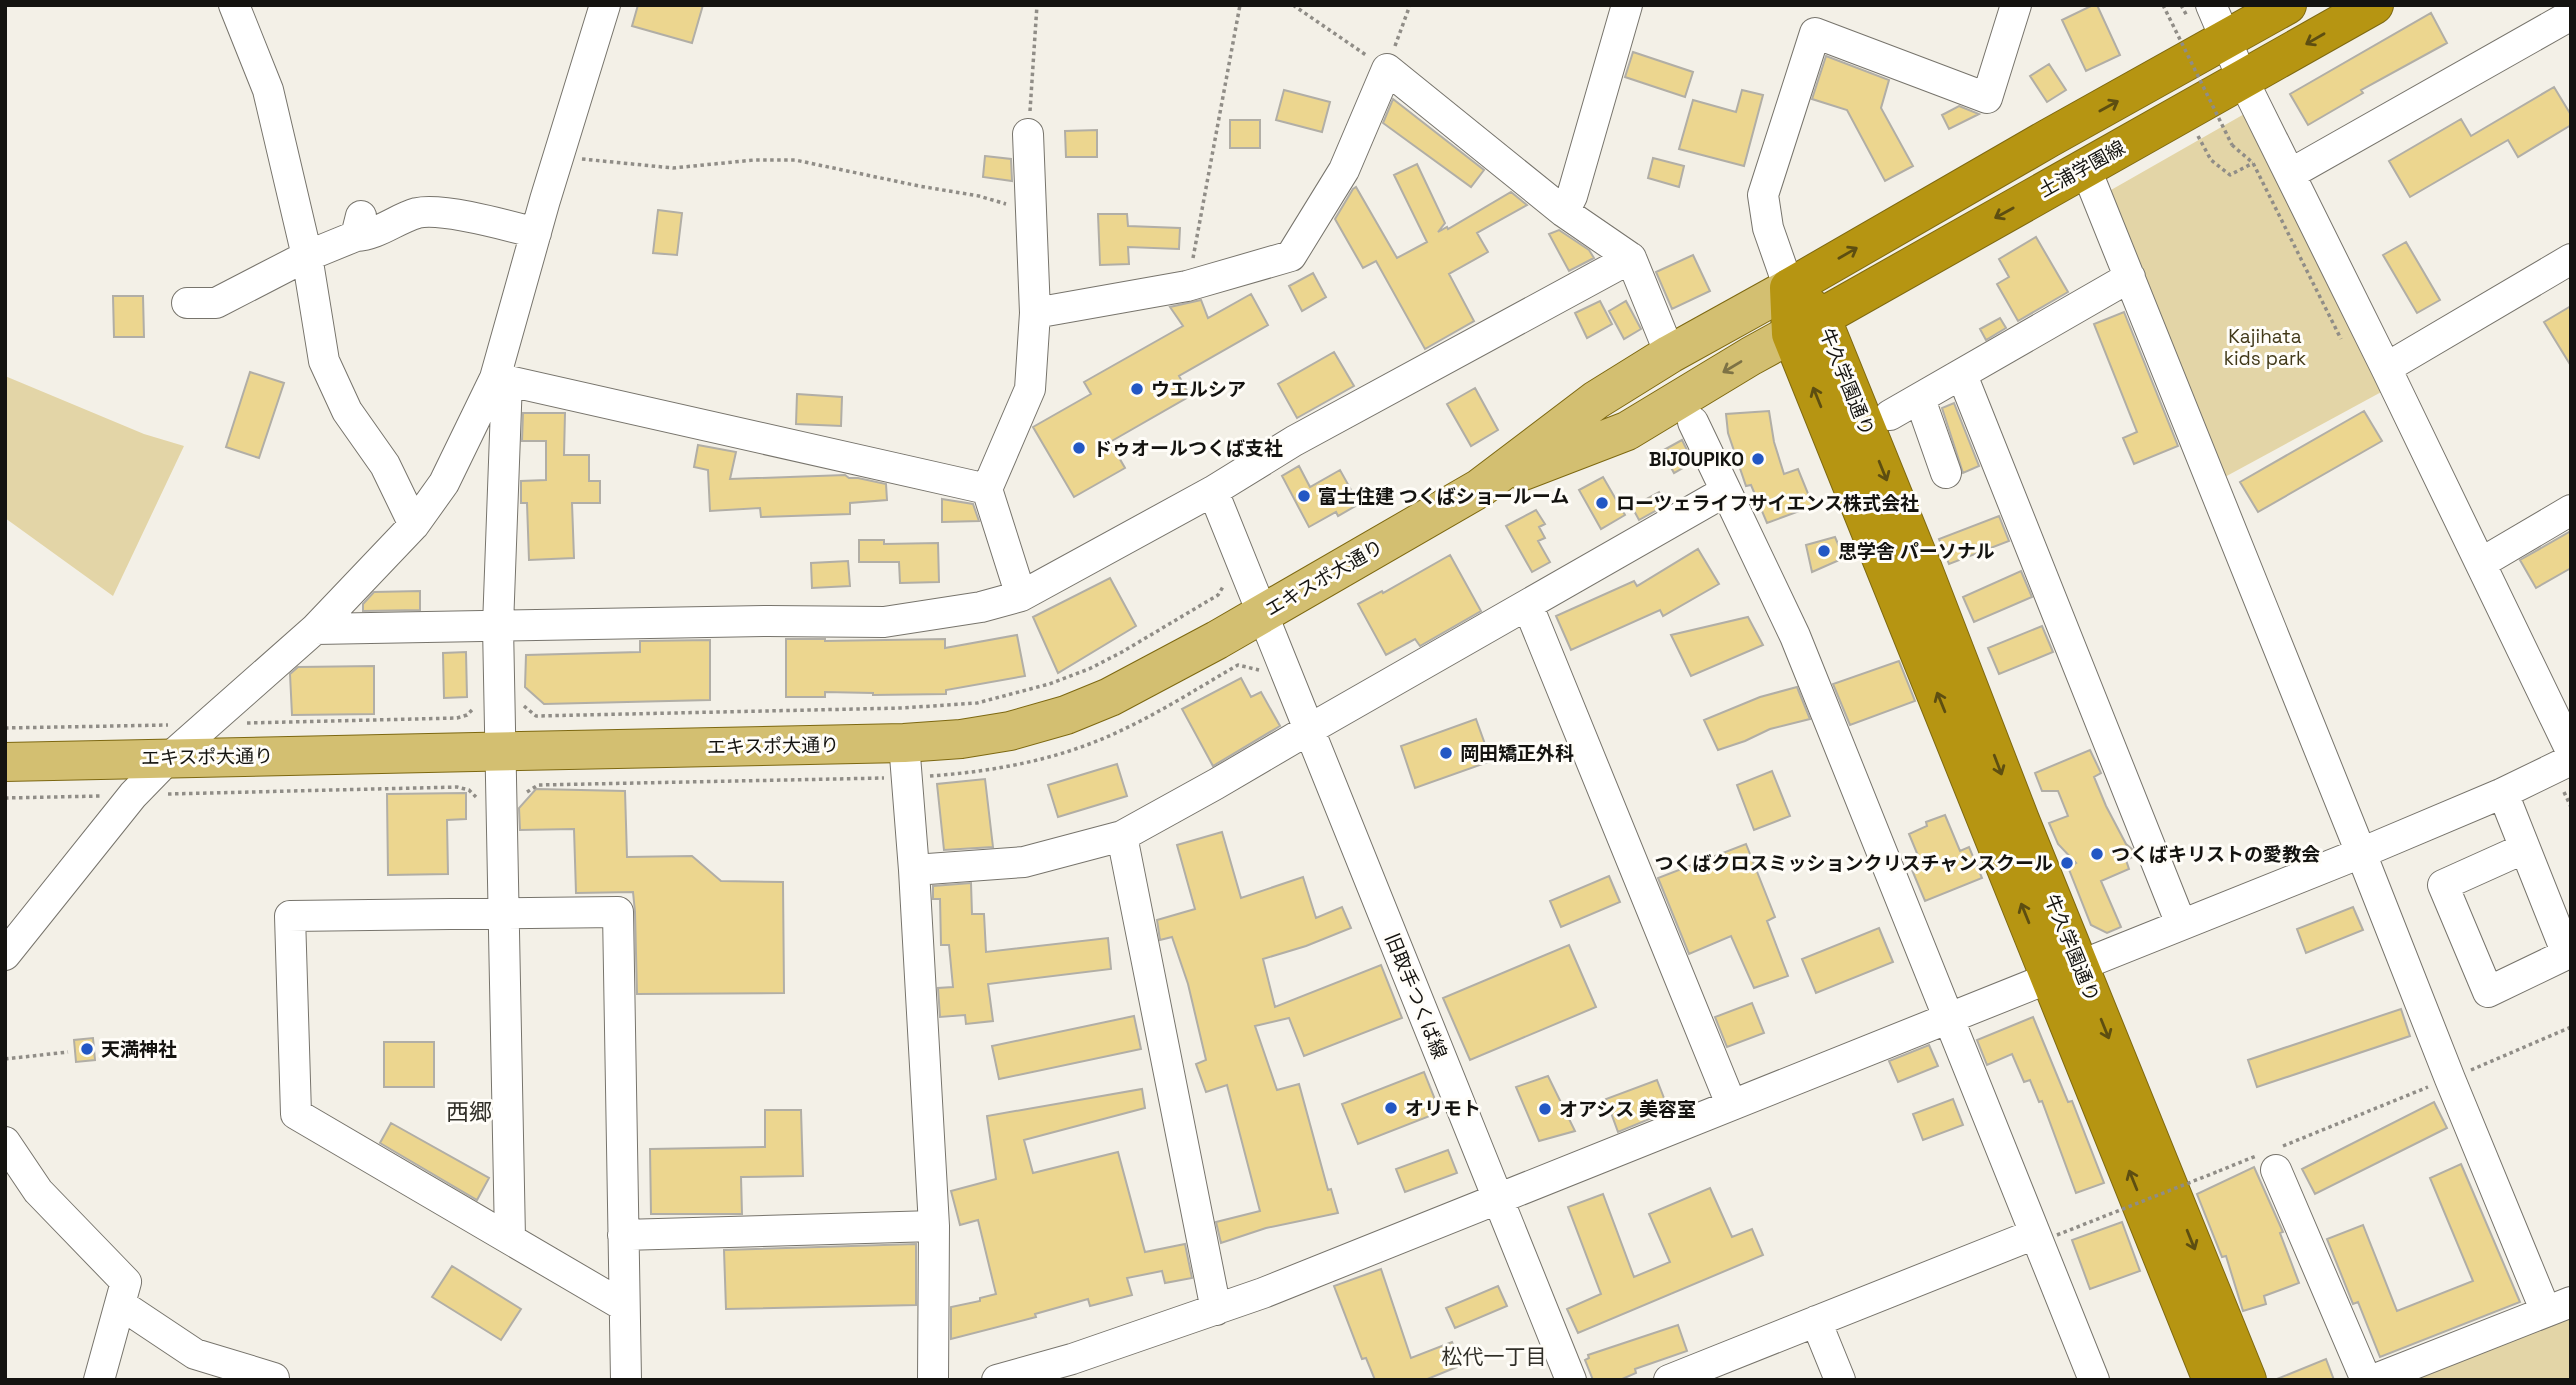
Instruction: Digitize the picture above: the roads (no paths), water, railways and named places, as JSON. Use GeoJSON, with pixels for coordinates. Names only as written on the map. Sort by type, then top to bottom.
{"type":"FeatureCollection","features":[{"type":"Feature","properties":{"kind":"highway"},"geometry":{"type":"LineString","coordinates":[[1790,288],[2287,5]]}},
{"type":"Feature","properties":{"kind":"highway","name":"土浦学園線"},"geometry":{"type":"LineString","coordinates":[[1806,326],[2374,5]]}},
{"type":"Feature","properties":{"kind":"highway","name":"牛久学園通り"},"geometry":{"type":"LineString","coordinates":[[1790,288],[2065,971],[2212,1380]]}},
{"type":"Feature","properties":{"kind":"highway","name":"牛久学園通り"},"geometry":{"type":"LineString","coordinates":[[2065,971],[2247,1380]]}},
{"type":"Feature","properties":{"kind":"main road","name":"エキスポ大通り"},"geometry":{"type":"LineString","coordinates":[[5,762],[173,741],[500,751],[904,743],[961,739],[1010,731],[1066,715],[1110,697],[1217,640],[1480,488],[1596,400],[1670,354],[1790,288]]}},
{"type":"Feature","properties":{"kind":"main road","name":"エキスポ大通り"},"geometry":{"type":"LineString","coordinates":[[1480,488],[1627,431],[1806,326]]}},
{"type":"Feature","properties":{"kind":"street"},"geometry":{"type":"LineString","coordinates":[[234,5],[268,90],[307,256],[324,361],[347,411],[384,465],[414,525]]}},
{"type":"Feature","properties":{"kind":"street"},"geometry":{"type":"LineString","coordinates":[[510,1238],[498,626],[501,379],[536,233],[605,5]]}},
{"type":"Feature","properties":{"kind":"street"},"geometry":{"type":"LineString","coordinates":[[1564,212],[1572,196],[1627,5]]}},
{"type":"Feature","properties":{"kind":"street"},"geometry":{"type":"LineString","coordinates":[[1790,288],[1768,228],[1763,195],[1815,33],[1987,98],[2016,5]]}},
{"type":"Feature","properties":{"kind":"street"},"geometry":{"type":"LineString","coordinates":[[2211,5],[2243,80],[2481,562],[2571,751]]}},
{"type":"Feature","properties":{"kind":"street"},"geometry":{"type":"LineString","coordinates":[[2290,174],[2571,15]]}},
{"type":"Feature","properties":{"kind":"street"},"geometry":{"type":"LineString","coordinates":[[1035,313],[1187,286],[1291,256],[1344,170],[1387,69],[1564,212],[1631,258],[1670,354]]}},
{"type":"Feature","properties":{"kind":"street"},"geometry":{"type":"LineString","coordinates":[[1021,596],[987,489],[1030,388],[1035,313],[1028,134]]}},
{"type":"Feature","properties":{"kind":"street"},"geometry":{"type":"LineString","coordinates":[[2085,167],[2450,1079],[2558,1307],[2373,1380]]}},
{"type":"Feature","properties":{"kind":"street"},"geometry":{"type":"LineString","coordinates":[[187,303],[216,303],[358,226],[366,235],[418,213],[479,219],[536,233]]}},
{"type":"Feature","properties":{"kind":"street"},"geometry":{"type":"LineString","coordinates":[[315,629],[768,621],[884,622],[981,607],[1021,596],[1213,491],[1294,441],[1631,258]]}},
{"type":"Feature","properties":{"kind":"street"},"geometry":{"type":"LineString","coordinates":[[2386,368],[2571,259]]}},
{"type":"Feature","properties":{"kind":"street"},"geometry":{"type":"LineString","coordinates":[[1890,415],[2130,277]]}},
{"type":"Feature","properties":{"kind":"street"},"geometry":{"type":"LineString","coordinates":[[1962,375],[2181,924]]}},
{"type":"Feature","properties":{"kind":"street"},"geometry":{"type":"LineString","coordinates":[[501,379],[987,489]]}},
{"type":"Feature","properties":{"kind":"street"},"geometry":{"type":"LineString","coordinates":[[5,955],[134,795],[173,741],[315,629],[414,525],[444,483],[501,379]]}},
{"type":"Feature","properties":{"kind":"street"},"geometry":{"type":"LineString","coordinates":[[1920,399],[1946,473]]}},
{"type":"Feature","properties":{"kind":"street"},"geometry":{"type":"LineString","coordinates":[[1693,422],[1795,636],[1948,1019],[2046,1234],[2094,1380]]}},
{"type":"Feature","properties":{"kind":"street","name":"旧取手つくば線"},"geometry":{"type":"LineString","coordinates":[[1213,491],[1571,1380]]}},
{"type":"Feature","properties":{"kind":"street"},"geometry":{"type":"LineString","coordinates":[[914,870],[1024,862],[1122,835],[1216,785],[1726,491]]}},
{"type":"Feature","properties":{"kind":"street"},"geometry":{"type":"LineString","coordinates":[[2481,562],[2571,510]]}},
{"type":"Feature","properties":{"kind":"street"},"geometry":{"type":"LineString","coordinates":[[1528,606],[1731,1104]]}},
{"type":"Feature","properties":{"kind":"street"},"geometry":{"type":"LineString","coordinates":[[904,743],[914,870],[934,1226],[933,1380]]}},
{"type":"Feature","properties":{"kind":"street"},"geometry":{"type":"LineString","coordinates":[[997,1380],[1072,1359],[1216,1310],[2361,853],[2503,793],[2571,760]]}},
{"type":"Feature","properties":{"kind":"street"},"geometry":{"type":"LineString","coordinates":[[2503,793],[2523,849],[2567,954],[2488,992],[2444,885],[2523,849]]}},
{"type":"Feature","properties":{"kind":"street"},"geometry":{"type":"LineString","coordinates":[[1122,835],[1216,1310]]}},
{"type":"Feature","properties":{"kind":"street"},"geometry":{"type":"LineString","coordinates":[[624,1306],[296,1114],[290,916],[618,912],[626,1380]]}},
{"type":"Feature","properties":{"kind":"street"},"geometry":{"type":"LineString","coordinates":[[5,1142],[38,1191],[126,1282],[99,1380]]}},
{"type":"Feature","properties":{"kind":"street"},"geometry":{"type":"LineString","coordinates":[[2272,1157],[2366,1380]]}},
{"type":"Feature","properties":{"kind":"street"},"geometry":{"type":"LineString","coordinates":[[623,1234],[934,1226]]}},
{"type":"Feature","properties":{"kind":"street"},"geometry":{"type":"LineString","coordinates":[[1670,1380],[1816,1321],[2046,1234]]}},
{"type":"Feature","properties":{"kind":"street"},"geometry":{"type":"LineString","coordinates":[[120,1304],[195,1354],[274,1378]]}},
{"type":"Feature","properties":{"kind":"street"},"geometry":{"type":"LineString","coordinates":[[1816,1321],[1840,1380]]}},
{"type":"Feature","properties":{"kind":"place","name":"ウエルシア"},"geometry":{"type":"Point","coordinates":[1137,389]}},
{"type":"Feature","properties":{"kind":"place","name":"ドゥオールつくば支社"},"geometry":{"type":"Point","coordinates":[1079,448]}},
{"type":"Feature","properties":{"kind":"place","name":"BIJOUPIKO"},"geometry":{"type":"Point","coordinates":[1758,459]}},
{"type":"Feature","properties":{"kind":"place","name":"富士住建 つくばショールーム"},"geometry":{"type":"Point","coordinates":[1304,496]}},
{"type":"Feature","properties":{"kind":"place","name":"ローツェライフサイエンス株式会社"},"geometry":{"type":"Point","coordinates":[1602,503]}},
{"type":"Feature","properties":{"kind":"place","name":"思学舎 パーソナル"},"geometry":{"type":"Point","coordinates":[1824,551]}},
{"type":"Feature","properties":{"kind":"place","name":"岡田矯正外科"},"geometry":{"type":"Point","coordinates":[1446,753]}},
{"type":"Feature","properties":{"kind":"place","name":"つくばキリストの愛教会"},"geometry":{"type":"Point","coordinates":[2097,854]}},
{"type":"Feature","properties":{"kind":"place","name":"つくばクロスミッションクリスチャンスクール"},"geometry":{"type":"Point","coordinates":[2067,863]}},
{"type":"Feature","properties":{"kind":"place","name":"天満神社"},"geometry":{"type":"Point","coordinates":[87,1049]}},
{"type":"Feature","properties":{"kind":"place","name":"オリモト"},"geometry":{"type":"Point","coordinates":[1391,1108]}},
{"type":"Feature","properties":{"kind":"place","name":"オアシス 美容室"},"geometry":{"type":"Point","coordinates":[1545,1109]}},
{"type":"Feature","properties":{"kind":"district","name":"西郷"},"geometry":{"type":"Point","coordinates":[469,1112]}},
{"type":"Feature","properties":{"kind":"district","name":"松代一丁目"},"geometry":{"type":"Point","coordinates":[1494,1356]}},
{"type":"Feature","properties":{"kind":"park label","name":"Kajihata kids park"},"geometry":{"type":"Point","coordinates":[2265,347]}}]}
